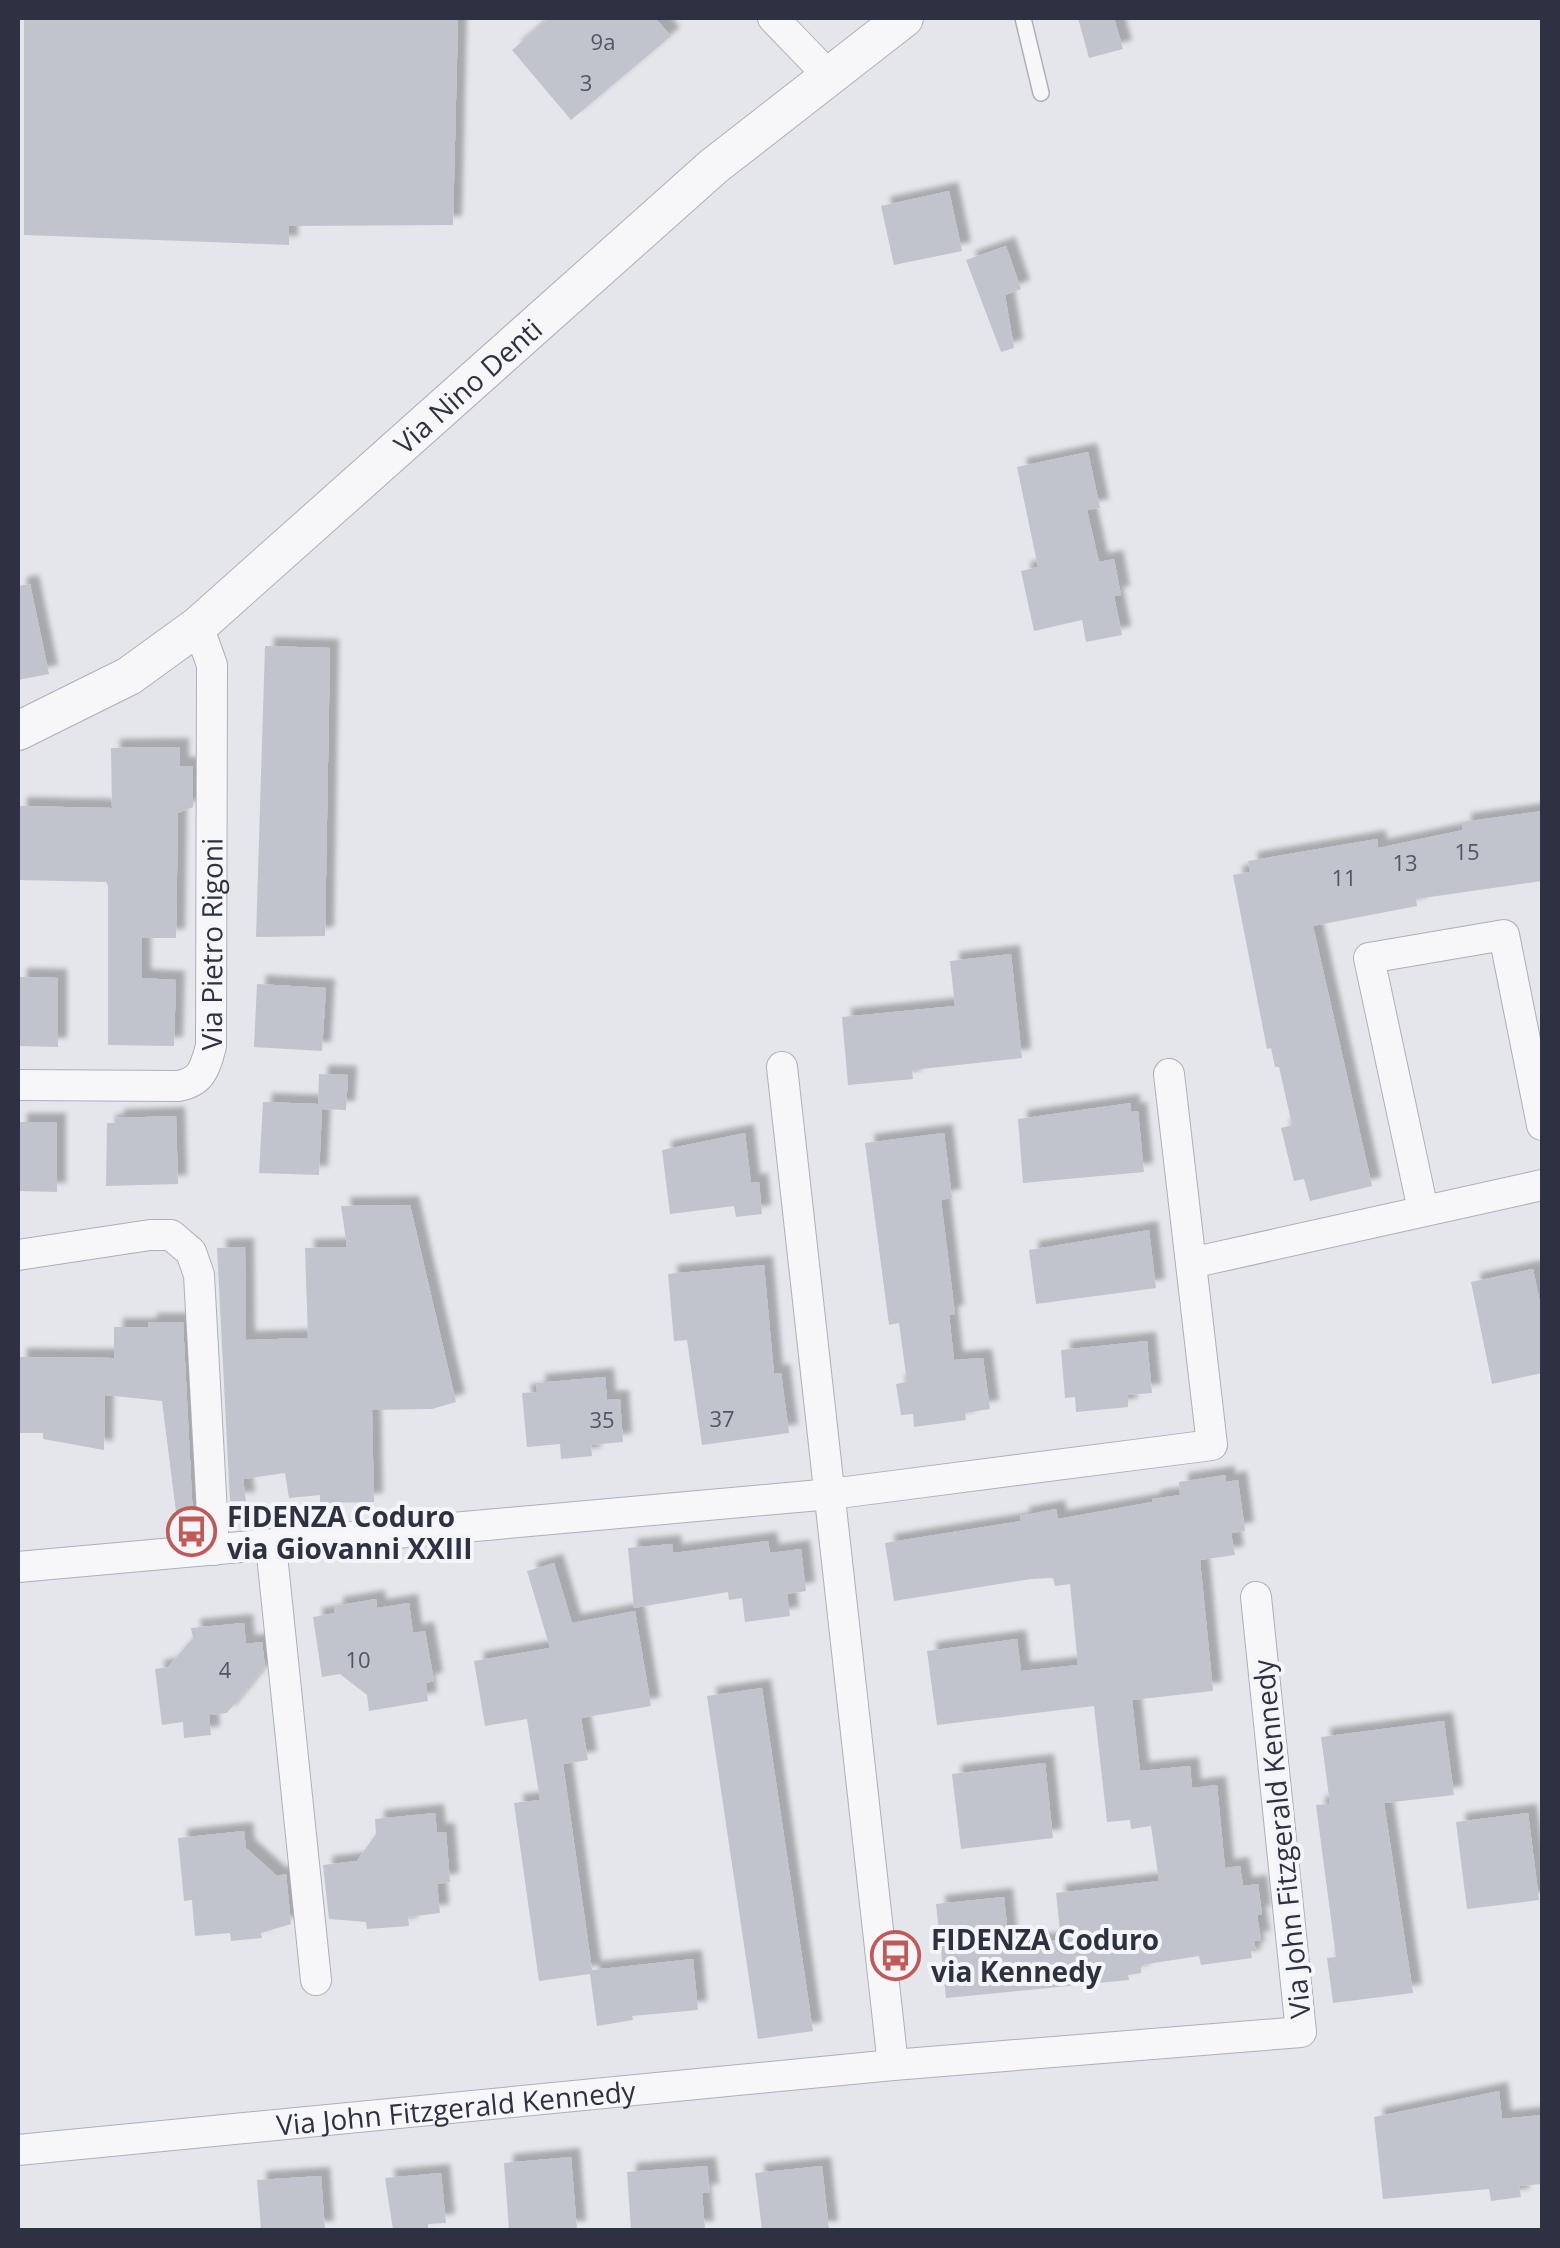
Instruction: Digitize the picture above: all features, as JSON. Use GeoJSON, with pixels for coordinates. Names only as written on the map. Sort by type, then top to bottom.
{"type":"FeatureCollection","features":[{"type":"Feature","properties":{"kind":"street"},"geometry":{"type":"LineString","coordinates":[[773,18],[829,76]]}},
{"type":"Feature","properties":{"kind":"street","name":"Via Nino Denti"},"geometry":{"type":"LineString","coordinates":[[18,731],[129,676],[198,626],[714,166],[904,18]]}},
{"type":"Feature","properties":{"kind":"street","name":"Via Pietro Rigoni"},"geometry":{"type":"LineString","coordinates":[[18,1085],[178,1086],[192,1084],[204,1072],[211,1046],[212,664],[198,626]]}},
{"type":"Feature","properties":{"kind":"street"},"geometry":{"type":"LineString","coordinates":[[1423,1210],[1369,958],[1504,935],[1542,1125]]}},
{"type":"Feature","properties":{"kind":"street"},"geometry":{"type":"LineString","coordinates":[[782,1067],[893,2065]]}},
{"type":"Feature","properties":{"kind":"street"},"geometry":{"type":"LineString","coordinates":[[18,1566],[831,1494],[1212,1445],[1169,1074]]}},
{"type":"Feature","properties":{"kind":"street"},"geometry":{"type":"LineString","coordinates":[[1192,1263],[1542,1185]]}},
{"type":"Feature","properties":{"kind":"street"},"geometry":{"type":"LineString","coordinates":[[18,1255],[171,1235],[191,1252],[199,1275],[214,1550]]}},
{"type":"Feature","properties":{"kind":"street"},"geometry":{"type":"LineString","coordinates":[[271,1545],[316,1980]]}},
{"type":"Feature","properties":{"kind":"street","name":"Via John Fitzgerald Kennedy"},"geometry":{"type":"LineString","coordinates":[[18,2150],[893,2065],[1301,2032],[1256,1597]]}},
{"type":"Feature","properties":{"kind":"lane"},"geometry":{"type":"LineString","coordinates":[[1023,18],[1041,94]]}},
{"type":"Feature","properties":{"kind":"building"},"geometry":{"type":"Polygon","coordinates":[[[24,18],[458,18],[453,225],[289,226],[289,245],[24,235],[24,18]]]}},
{"type":"Feature","properties":{"kind":"building"},"geometry":{"type":"Polygon","coordinates":[[[550,18],[655,18],[671,36],[571,120],[512,50],[550,18]]]}},
{"type":"Feature","properties":{"kind":"building"},"geometry":{"type":"Polygon","coordinates":[[[1078,18],[1114,18],[1123,49],[1089,58],[1078,18]]]}},
{"type":"Feature","properties":{"kind":"building"},"geometry":{"type":"Polygon","coordinates":[[[949,191],[962,251],[894,265],[881,206],[949,191]]]}},
{"type":"Feature","properties":{"kind":"building"},"geometry":{"type":"Polygon","coordinates":[[[1006,246],[1021,289],[1005,295],[1014,348],[1001,352],[966,260],[1006,246]]]}},
{"type":"Feature","properties":{"kind":"building"},"geometry":{"type":"Polygon","coordinates":[[[1088,452],[1100,508],[1087,510],[1099,562],[1114,559],[1121,595],[1114,596],[1122,635],[1086,642],[1082,620],[1034,631],[1021,571],[1038,567],[1017,467],[1088,452]]]}},
{"type":"Feature","properties":{"kind":"building"},"geometry":{"type":"Polygon","coordinates":[[[30,584],[49,674],[18,680],[18,586],[30,584]]]}},
{"type":"Feature","properties":{"kind":"building"},"geometry":{"type":"Polygon","coordinates":[[[265,646],[330,648],[325,936],[256,937],[265,646]]]}},
{"type":"Feature","properties":{"kind":"building"},"geometry":{"type":"Polygon","coordinates":[[[180,747],[180,766],[193,766],[193,807],[178,813],[176,938],[142,938],[142,978],[176,980],[174,1046],[108,1045],[108,886],[106,882],[18,880],[18,806],[112,808],[111,748],[180,747]]]}},
{"type":"Feature","properties":{"kind":"building"},"geometry":{"type":"Polygon","coordinates":[[[1542,811],[1542,881],[1416,899],[1417,906],[1313,926],[1372,1186],[1310,1201],[1304,1179],[1294,1181],[1281,1128],[1292,1125],[1279,1067],[1275,1067],[1271,1048],[1267,1049],[1233,875],[1250,872],[1248,861],[1377,839],[1378,848],[1463,830],[1462,822],[1542,811]]]}},
{"type":"Feature","properties":{"kind":"building"},"geometry":{"type":"Polygon","coordinates":[[[1011,954],[1022,1058],[912,1070],[913,1079],[848,1085],[842,1017],[955,1006],[950,961],[1011,954]]]}},
{"type":"Feature","properties":{"kind":"building"},"geometry":{"type":"Polygon","coordinates":[[[18,977],[58,978],[58,1047],[18,1046],[18,977]]]}},
{"type":"Feature","properties":{"kind":"building"},"geometry":{"type":"Polygon","coordinates":[[[257,984],[326,988],[322,1051],[254,1047],[257,984]]]}},
{"type":"Feature","properties":{"kind":"building"},"geometry":{"type":"Polygon","coordinates":[[[319,1074],[348,1075],[346,1110],[322,1109],[319,1175],[259,1173],[263,1102],[318,1104],[319,1074]]]}},
{"type":"Feature","properties":{"kind":"building"},"geometry":{"type":"Polygon","coordinates":[[[1131,1103],[1131,1112],[1138,1111],[1144,1172],[1023,1183],[1018,1119],[1131,1103]]]}},
{"type":"Feature","properties":{"kind":"building"},"geometry":{"type":"Polygon","coordinates":[[[176,1116],[178,1184],[106,1186],[107,1123],[115,1123],[115,1118],[176,1116]]]}},
{"type":"Feature","properties":{"kind":"building"},"geometry":{"type":"Polygon","coordinates":[[[18,1122],[57,1122],[57,1192],[18,1191],[18,1122]]]}},
{"type":"Feature","properties":{"kind":"building"},"geometry":{"type":"Polygon","coordinates":[[[745,1133],[751,1183],[759,1182],[762,1214],[736,1217],[734,1206],[670,1214],[662,1150],[745,1133]]]}},
{"type":"Feature","properties":{"kind":"building"},"geometry":{"type":"Polygon","coordinates":[[[944,1133],[952,1198],[941,1200],[955,1314],[949,1315],[954,1360],[983,1358],[990,1409],[965,1413],[966,1420],[914,1427],[913,1414],[901,1415],[896,1384],[907,1382],[899,1323],[889,1325],[865,1143],[944,1133]]]}},
{"type":"Feature","properties":{"kind":"building"},"geometry":{"type":"Polygon","coordinates":[[[410,1205],[456,1402],[432,1409],[372,1410],[374,1502],[320,1503],[320,1495],[289,1498],[285,1473],[243,1479],[246,1501],[230,1501],[217,1248],[245,1247],[246,1340],[308,1338],[305,1248],[347,1247],[341,1206],[410,1205]]]}},
{"type":"Feature","properties":{"kind":"building"},"geometry":{"type":"Polygon","coordinates":[[[1149,1230],[1156,1288],[1036,1304],[1029,1250],[1149,1230]]]}},
{"type":"Feature","properties":{"kind":"building"},"geometry":{"type":"Polygon","coordinates":[[[764,1265],[774,1374],[781,1373],[789,1433],[702,1445],[687,1340],[674,1341],[668,1274],[764,1265]]]}},
{"type":"Feature","properties":{"kind":"building"},"geometry":{"type":"Polygon","coordinates":[[[1533,1269],[1542,1312],[1542,1373],[1492,1384],[1471,1282],[1533,1269]]]}},
{"type":"Feature","properties":{"kind":"building"},"geometry":{"type":"Polygon","coordinates":[[[148,1322],[183,1322],[193,1518],[177,1520],[162,1401],[105,1395],[104,1450],[43,1439],[43,1433],[18,1433],[18,1357],[114,1358],[114,1327],[148,1327],[148,1322]]]}},
{"type":"Feature","properties":{"kind":"building"},"geometry":{"type":"Polygon","coordinates":[[[1147,1341],[1152,1393],[1128,1395],[1128,1407],[1076,1412],[1075,1397],[1065,1398],[1061,1350],[1147,1341]]]}},
{"type":"Feature","properties":{"kind":"building"},"geometry":{"type":"Polygon","coordinates":[[[605,1377],[607,1400],[620,1399],[623,1442],[591,1445],[592,1456],[561,1459],[560,1444],[527,1447],[522,1393],[537,1392],[536,1383],[605,1377]]]}},
{"type":"Feature","properties":{"kind":"building"},"geometry":{"type":"Polygon","coordinates":[[[1226,1475],[1226,1482],[1238,1480],[1245,1531],[1231,1533],[1235,1555],[1200,1560],[1213,1691],[1132,1700],[1140,1771],[1190,1766],[1192,1788],[1217,1785],[1225,1868],[1240,1866],[1243,1886],[1258,1884],[1262,1914],[1257,1915],[1261,1940],[1254,1941],[1256,1951],[1251,1951],[1252,1958],[1201,1965],[1199,1956],[1141,1965],[1141,1973],[1128,1975],[1129,1980],[946,1998],[936,1904],[1004,1897],[1009,1945],[1061,1940],[1056,1893],[1159,1881],[1151,1826],[1131,1829],[1130,1820],[1107,1822],[1094,1706],[937,1725],[927,1651],[1017,1639],[1021,1671],[1078,1665],[1070,1584],[1055,1586],[1053,1578],[1031,1579],[894,1601],[885,1543],[1021,1521],[1020,1516],[1056,1509],[1058,1519],[1152,1502],[1180,1495],[1179,1482],[1226,1475]]]}},
{"type":"Feature","properties":{"kind":"building"},"geometry":{"type":"Polygon","coordinates":[[[768,1541],[770,1553],[801,1549],[806,1591],[787,1594],[790,1616],[745,1622],[742,1598],[729,1600],[728,1592],[634,1608],[628,1548],[672,1544],[673,1553],[768,1541]]]}},
{"type":"Feature","properties":{"kind":"building"},"geometry":{"type":"Polygon","coordinates":[[[554,1563],[572,1623],[635,1611],[651,1706],[581,1718],[588,1760],[563,1764],[592,1970],[693,1959],[698,2010],[632,2016],[633,2020],[597,2026],[590,1974],[539,1981],[514,1803],[540,1800],[527,1719],[485,1726],[474,1661],[550,1648],[527,1571],[554,1563]]]}},
{"type":"Feature","properties":{"kind":"building"},"geometry":{"type":"Polygon","coordinates":[[[376,1599],[377,1608],[409,1603],[413,1633],[425,1631],[434,1681],[426,1683],[428,1701],[369,1711],[367,1695],[340,1674],[322,1677],[313,1617],[335,1613],[334,1606],[376,1599]]]}},
{"type":"Feature","properties":{"kind":"building"},"geometry":{"type":"Polygon","coordinates":[[[244,1623],[246,1644],[262,1642],[265,1666],[227,1713],[209,1715],[211,1735],[184,1738],[183,1722],[162,1725],[155,1669],[168,1667],[193,1638],[191,1628],[244,1623]]]}},
{"type":"Feature","properties":{"kind":"building"},"geometry":{"type":"Polygon","coordinates":[[[762,1688],[813,2031],[758,2039],[707,1696],[762,1688]]]}},
{"type":"Feature","properties":{"kind":"building"},"geometry":{"type":"Polygon","coordinates":[[[1444,1721],[1454,1795],[1384,1803],[1413,1993],[1333,2003],[1327,1958],[1336,1957],[1316,1805],[1330,1804],[1321,1737],[1444,1721]]]}},
{"type":"Feature","properties":{"kind":"building"},"geometry":{"type":"Polygon","coordinates":[[[1045,1763],[1053,1838],[961,1849],[952,1774],[1045,1763]]]}},
{"type":"Feature","properties":{"kind":"building"},"geometry":{"type":"Polygon","coordinates":[[[435,1813],[437,1832],[446,1832],[450,1882],[437,1884],[440,1913],[408,1917],[409,1926],[367,1929],[366,1922],[329,1919],[323,1865],[357,1861],[376,1834],[375,1819],[435,1813]]]}},
{"type":"Feature","properties":{"kind":"building"},"geometry":{"type":"Polygon","coordinates":[[[1528,1813],[1539,1900],[1467,1909],[1456,1822],[1528,1813]]]}},
{"type":"Feature","properties":{"kind":"building"},"geometry":{"type":"Polygon","coordinates":[[[244,1831],[246,1848],[277,1876],[286,1874],[291,1924],[261,1933],[262,1938],[231,1941],[230,1933],[195,1936],[192,1900],[184,1901],[178,1838],[244,1831]]]}},
{"type":"Feature","properties":{"kind":"building"},"geometry":{"type":"Polygon","coordinates":[[[1499,2091],[1502,2119],[1542,2115],[1542,2184],[1519,2186],[1521,2197],[1491,2201],[1489,2189],[1383,2199],[1374,2117],[1499,2091]]]}},
{"type":"Feature","properties":{"kind":"building"},"geometry":{"type":"Polygon","coordinates":[[[571,2157],[577,2230],[509,2230],[504,2163],[571,2157]]]}},
{"type":"Feature","properties":{"kind":"building"},"geometry":{"type":"Polygon","coordinates":[[[707,2166],[710,2193],[702,2193],[705,2230],[631,2230],[627,2172],[707,2166]]]}},
{"type":"Feature","properties":{"kind":"building"},"geometry":{"type":"Polygon","coordinates":[[[822,2166],[829,2230],[762,2230],[755,2173],[822,2166]]]}},
{"type":"Feature","properties":{"kind":"building"},"geometry":{"type":"Polygon","coordinates":[[[441,2173],[446,2223],[428,2224],[428,2230],[393,2230],[385,2178],[441,2173]]]}},
{"type":"Feature","properties":{"kind":"building"},"geometry":{"type":"Polygon","coordinates":[[[321,2176],[325,2230],[261,2230],[257,2180],[321,2176]]]}},
{"type":"Feature","properties":{"kind":"place","name":"FIDENZA Coduro via Giovanni XXIII"},"geometry":{"type":"Point","coordinates":[192,1532]}},
{"type":"Feature","properties":{"kind":"place","name":"FIDENZA Coduro via Kennedy"},"geometry":{"type":"Point","coordinates":[896,1955]}}]}
